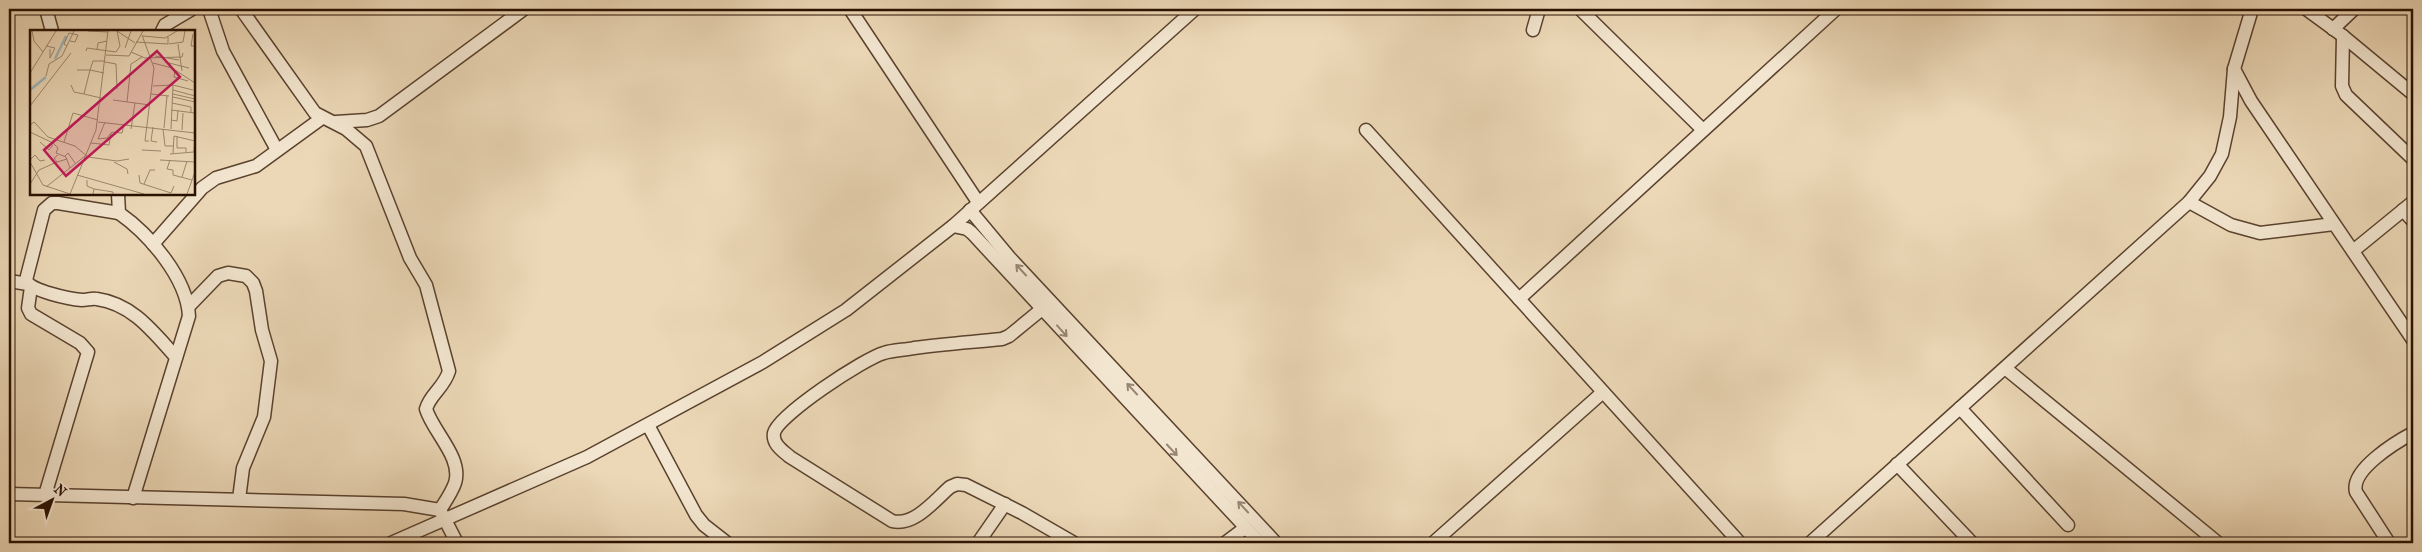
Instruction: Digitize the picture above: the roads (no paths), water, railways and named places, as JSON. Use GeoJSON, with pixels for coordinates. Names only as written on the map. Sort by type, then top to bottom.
{"type":"FeatureCollection","features":[{"type":"Feature","properties":{"kind":"street"},"geometry":{"type":"LineString","coordinates":[[46,9],[52,30]]}},
{"type":"Feature","properties":{"kind":"street"},"geometry":{"type":"LineString","coordinates":[[209,9],[223,52],[277,150]]}},
{"type":"Feature","properties":{"kind":"street"},"geometry":{"type":"LineString","coordinates":[[241,9],[315,113],[358,138],[366,146],[410,258],[426,285],[449,371],[446,381],[428,403],[426,409],[451,455],[456,476],[443,515],[457,543]]}},
{"type":"Feature","properties":{"kind":"street"},"geometry":{"type":"LineString","coordinates":[[154,244],[202,188],[216,178],[256,166],[277,150],[327,120],[350,123],[379,116],[524,9]]}},
{"type":"Feature","properties":{"kind":"street"},"geometry":{"type":"LineString","coordinates":[[850,9],[974,206],[1010,258],[1276,543]]}},
{"type":"Feature","properties":{"kind":"street"},"geometry":{"type":"LineString","coordinates":[[391,543],[443,515],[587,457],[762,362],[846,310],[953,226],[1195,9]]}},
{"type":"Feature","properties":{"kind":"street"},"geometry":{"type":"LineString","coordinates":[[1533,30],[1539,9]]}},
{"type":"Feature","properties":{"kind":"street"},"geometry":{"type":"LineString","coordinates":[[1580,9],[1703,130]]}},
{"type":"Feature","properties":{"kind":"street"},"geometry":{"type":"LineString","coordinates":[[1519,298],[1836,9]]}},
{"type":"Feature","properties":{"kind":"street"},"geometry":{"type":"LineString","coordinates":[[1810,543],[2189,202],[2210,176],[2222,154],[2231,106],[2234,69],[2252,9]]}},
{"type":"Feature","properties":{"kind":"street"},"geometry":{"type":"LineString","coordinates":[[2306,9],[2338,32],[2413,94]]}},
{"type":"Feature","properties":{"kind":"street"},"geometry":{"type":"LineString","coordinates":[[2354,9],[2338,32],[2342,86],[2346,95],[2413,159]]}},
{"type":"Feature","properties":{"kind":"street"},"geometry":{"type":"LineString","coordinates":[[162,30],[165,25],[185,10]]}},
{"type":"Feature","properties":{"kind":"street"},"geometry":{"type":"LineString","coordinates":[[2234,69],[2251,101],[2413,340]]}},
{"type":"Feature","properties":{"kind":"street"},"geometry":{"type":"LineString","coordinates":[[2231,106],[2251,101]]}},
{"type":"Feature","properties":{"kind":"street"},"geometry":{"type":"LineString","coordinates":[[1366,130],[1740,543]]}},
{"type":"Feature","properties":{"kind":"street"},"geometry":{"type":"LineString","coordinates":[[118,195],[119,213]]}},
{"type":"Feature","properties":{"kind":"street"},"geometry":{"type":"LineString","coordinates":[[2189,202],[2231,225],[2260,233],[2334,224]]}},
{"type":"Feature","properties":{"kind":"street"},"geometry":{"type":"LineString","coordinates":[[2353,251],[2413,202]]}},
{"type":"Feature","properties":{"kind":"street"},"geometry":{"type":"LineString","coordinates":[[45,495],[88,352],[80,343],[31,314],[28,308],[29,286],[26,280],[44,210],[47,206],[58,204],[119,213],[130,221],[154,244],[180,284],[188,306],[187,326],[133,498]]}},
{"type":"Feature","properties":{"kind":"street"},"geometry":{"type":"LineString","coordinates":[[2403,210],[2413,221]]}},
{"type":"Feature","properties":{"kind":"street"},"geometry":{"type":"LineString","coordinates":[[953,226],[967,229],[972,233],[1260,543]]}},
{"type":"Feature","properties":{"kind":"street"},"geometry":{"type":"LineString","coordinates":[[188,306],[218,276],[228,273],[246,276],[253,283],[256,291],[262,330],[271,361],[264,417],[243,468],[239,499]]}},
{"type":"Feature","properties":{"kind":"street"},"geometry":{"type":"LineString","coordinates":[[9,281],[81,300],[97,299],[136,315],[176,357]]}},
{"type":"Feature","properties":{"kind":"street"},"geometry":{"type":"LineString","coordinates":[[1042,310],[1009,336],[1002,339],[884,352],[814,394],[779,424],[774,431],[774,439],[778,447],[790,457],[892,521],[900,523],[913,518],[950,487],[957,484],[966,485],[1005,504],[1074,543]]}},
{"type":"Feature","properties":{"kind":"street"},"geometry":{"type":"LineString","coordinates":[[2005,368],[2218,543]]}},
{"type":"Feature","properties":{"kind":"street"},"geometry":{"type":"LineString","coordinates":[[1433,543],[1603,392]]}},
{"type":"Feature","properties":{"kind":"street"},"geometry":{"type":"LineString","coordinates":[[1960,408],[2068,525]]}},
{"type":"Feature","properties":{"kind":"street"},"geometry":{"type":"LineString","coordinates":[[648,425],[696,515],[704,525],[727,543]]}},
{"type":"Feature","properties":{"kind":"street"},"geometry":{"type":"LineString","coordinates":[[2389,543],[2354,486],[2357,479],[2382,452],[2413,433]]}},
{"type":"Feature","properties":{"kind":"street"},"geometry":{"type":"LineString","coordinates":[[1897,464],[1972,543]]}},
{"type":"Feature","properties":{"kind":"street"},"geometry":{"type":"LineString","coordinates":[[9,494],[404,504],[443,515]]}},
{"type":"Feature","properties":{"kind":"street"},"geometry":{"type":"LineString","coordinates":[[978,543],[1005,504]]}},
{"type":"Feature","properties":{"kind":"street"},"geometry":{"type":"LineString","coordinates":[[1225,543],[1245,528]]}}]}
